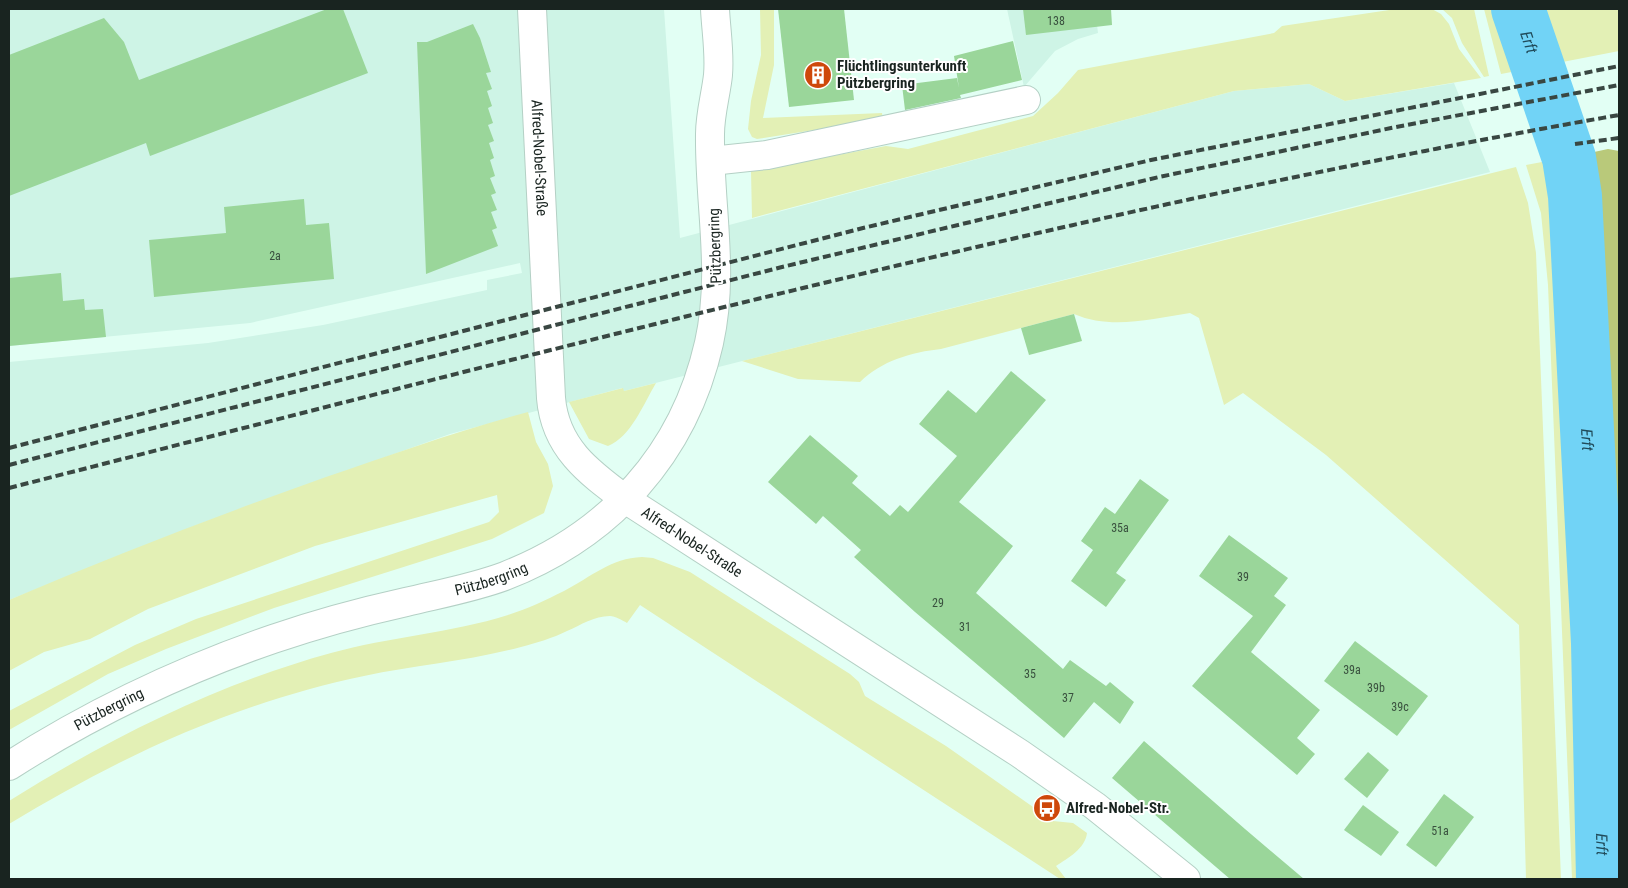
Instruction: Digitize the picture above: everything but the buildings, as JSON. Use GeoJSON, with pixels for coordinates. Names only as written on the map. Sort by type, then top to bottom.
{"type":"FeatureCollection","features":[{"type":"Feature","properties":{"kind":"street","name":"Alfred-Nobel-Straße"},"geometry":{"type":"LineString","coordinates":[[532,9],[552,411],[560,434],[573,456],[593,475],[625,499],[1019,753],[1095,806],[1186,879]]}},
{"type":"Feature","properties":{"kind":"street","name":"Pützbergring"},"geometry":{"type":"LineString","coordinates":[[9,766],[46,742],[101,712],[220,658],[346,617],[503,577],[574,542],[625,499],[660,458],[674,436],[698,382],[709,345],[716,306],[718,268],[710,131],[719,71],[715,9]]}},
{"type":"Feature","properties":{"kind":"street"},"geometry":{"type":"LineString","coordinates":[[711,161],[766,155],[1026,100]]}},
{"type":"Feature","properties":{"kind":"shaded area"},"geometry":{"type":"Polygon","coordinates":[[[9,9],[664,9],[680,238],[1234,91],[1309,84],[1345,101],[1454,83],[1490,172],[624,391],[622,388],[450,434],[202,523],[9,600],[9,362],[208,343],[323,325],[487,290],[487,280],[522,273],[520,263],[250,323],[9,346],[9,9]]]}},
{"type":"Feature","properties":{"kind":"shaded area"},"geometry":{"type":"Polygon","coordinates":[[[1007,9],[1069,9],[1072,29],[1097,25],[1098,33],[1078,39],[1055,51],[1024,87],[1007,9]]]}},
{"type":"Feature","properties":{"kind":"green space"},"geometry":{"type":"Polygon","coordinates":[[[760,9],[774,9],[774,65],[763,118],[882,113],[883,119],[757,139],[752,137],[748,129],[751,101],[761,55],[760,9]]]}},
{"type":"Feature","properties":{"kind":"green space"},"geometry":{"type":"Polygon","coordinates":[[[1396,9],[1432,9],[1441,14],[1449,24],[1459,49],[1481,78],[1345,101],[1309,84],[1234,91],[752,218],[751,171],[886,146],[908,149],[1033,116],[1058,93],[1078,70],[1274,33],[1282,26],[1396,9]]]}},
{"type":"Feature","properties":{"kind":"green space"},"geometry":{"type":"Polygon","coordinates":[[[1442,9],[1474,9],[1489,76],[1484,77],[1462,43],[1452,18],[1442,9]]]}},
{"type":"Feature","properties":{"kind":"green space"},"geometry":{"type":"Polygon","coordinates":[[[1484,9],[1619,9],[1619,51],[1501,74],[1484,9]]]}},
{"type":"Feature","properties":{"kind":"green space"},"geometry":{"type":"Polygon","coordinates":[[[1608,149],[1619,151],[1619,879],[1609,879],[1609,707],[1593,385],[1588,203],[1580,155],[1608,149]]]}},
{"type":"Feature","properties":{"kind":"green space"},"geometry":{"type":"Polygon","coordinates":[[[1558,159],[1564,208],[1568,270],[1568,353],[1585,651],[1590,879],[1572,879],[1548,285],[1541,213],[1526,165],[1558,159]]]}},
{"type":"Feature","properties":{"kind":"green space"},"geometry":{"type":"Polygon","coordinates":[[[1516,167],[1528,203],[1536,253],[1561,879],[1526,879],[1519,625],[1326,455],[1243,393],[1224,405],[1199,318],[1190,313],[1131,322],[1117,322],[1088,319],[1074,314],[941,349],[908,355],[877,368],[860,382],[798,379],[742,361],[1516,167]]]}},
{"type":"Feature","properties":{"kind":"green space"},"geometry":{"type":"Polygon","coordinates":[[[656,383],[642,409],[624,435],[608,446],[589,439],[569,402],[623,388],[624,391],[656,383]]]}},
{"type":"Feature","properties":{"kind":"green space"},"geometry":{"type":"Polygon","coordinates":[[[528,412],[536,442],[548,464],[553,486],[544,513],[492,539],[274,608],[166,649],[108,674],[9,730],[9,711],[135,645],[196,619],[489,522],[499,512],[497,495],[315,546],[148,609],[90,639],[44,652],[9,671],[9,600],[286,491],[427,443],[528,412]]]}},
{"type":"Feature","properties":{"kind":"green space"},"geometry":{"type":"Polygon","coordinates":[[[631,558],[653,558],[690,572],[850,674],[859,682],[865,696],[946,746],[1053,821],[1073,823],[1087,833],[1083,844],[1071,856],[1056,866],[1066,879],[1060,879],[640,605],[627,623],[612,616],[604,616],[588,621],[556,636],[521,647],[482,656],[364,676],[316,687],[270,701],[225,717],[137,754],[51,799],[9,824],[9,801],[125,735],[205,697],[288,666],[331,653],[464,626],[508,615],[574,586],[611,565],[631,558]]]}},
{"type":"Feature","properties":{"kind":"waterway","name":"Erft"},"geometry":{"type":"LineString","coordinates":[[1518,9],[1569,158],[1575,196],[1598,643],[1603,879]]}},
{"type":"Feature","properties":{"kind":"railway"},"geometry":{"type":"LineString","coordinates":[[9,448],[863,228],[1151,160],[1619,66]]}},
{"type":"Feature","properties":{"kind":"railway"},"geometry":{"type":"LineString","coordinates":[[9,465],[782,267],[1159,177],[1391,128],[1619,85]]}},
{"type":"Feature","properties":{"kind":"railway"},"geometry":{"type":"LineString","coordinates":[[9,488],[610,335],[1012,239],[1213,194],[1619,115]]}},
{"type":"Feature","properties":{"kind":"railway"},"geometry":{"type":"LineString","coordinates":[[1575,144],[1619,138]]}},
{"type":"Feature","properties":{"kind":"place","name":"Flüchtlingsunterkunft Pützbergring"},"geometry":{"type":"Point","coordinates":[818,75]}},
{"type":"Feature","properties":{"kind":"place","name":"Alfred-Nobel-Str."},"geometry":{"type":"Point","coordinates":[1047,808]}}]}
